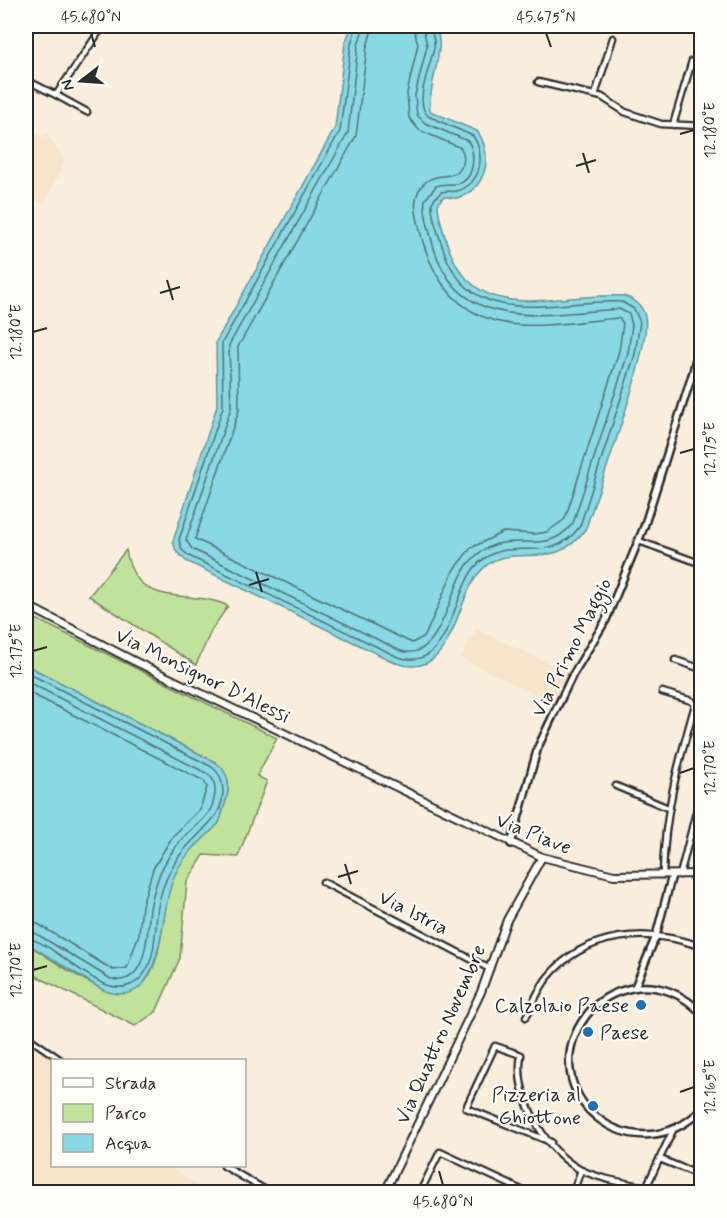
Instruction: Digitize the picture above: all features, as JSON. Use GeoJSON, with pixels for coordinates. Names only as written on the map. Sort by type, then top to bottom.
{"type":"FeatureCollection","features":[{"type":"Feature","properties":{"kind":"main road","name":"Via Monsignor D'Alessi"},"geometry":{"type":"LineString","coordinates":[[26,606],[134,661],[368,772]]}},
{"type":"Feature","properties":{"kind":"main road","name":"Via Piave"},"geometry":{"type":"LineString","coordinates":[[368,772],[511,844],[542,857],[614,875],[702,874]]}},
{"type":"Feature","properties":{"kind":"main road","name":"Via Quattro Novembre"},"geometry":{"type":"LineString","coordinates":[[385,1192],[490,969],[507,920],[542,857]]}},
{"type":"Feature","properties":{"kind":"street"},"geometry":{"type":"LineString","coordinates":[[56,95],[103,26]]}},
{"type":"Feature","properties":{"kind":"street"},"geometry":{"type":"LineString","coordinates":[[595,95],[613,38]]}},
{"type":"Feature","properties":{"kind":"street"},"geometry":{"type":"LineString","coordinates":[[673,125],[692,62]]}},
{"type":"Feature","properties":{"kind":"street"},"geometry":{"type":"LineString","coordinates":[[26,80],[87,112]]}},
{"type":"Feature","properties":{"kind":"street"},"geometry":{"type":"LineString","coordinates":[[538,82],[602,97],[632,114],[661,124],[702,126]]}},
{"type":"Feature","properties":{"kind":"street","name":"Via Primo Maggio"},"geometry":{"type":"LineString","coordinates":[[511,844],[538,747],[572,676],[606,620],[639,541],[695,362],[702,331]]}},
{"type":"Feature","properties":{"kind":"street"},"geometry":{"type":"LineString","coordinates":[[695,362],[702,367]]}},
{"type":"Feature","properties":{"kind":"street"},"geometry":{"type":"LineString","coordinates":[[639,541],[702,564]]}},
{"type":"Feature","properties":{"kind":"street"},"geometry":{"type":"LineString","coordinates":[[675,660],[702,669]]}},
{"type":"Feature","properties":{"kind":"street"},"geometry":{"type":"LineString","coordinates":[[662,692],[692,701],[694,705],[668,808],[663,875]]}},
{"type":"Feature","properties":{"kind":"street"},"geometry":{"type":"LineString","coordinates":[[615,786],[668,808]]}},
{"type":"Feature","properties":{"kind":"street"},"geometry":{"type":"LineString","coordinates":[[635,987],[656,936],[702,789]]}},
{"type":"Feature","properties":{"kind":"street","name":"Via Istria"},"geometry":{"type":"LineString","coordinates":[[323,882],[490,969]]}},
{"type":"Feature","properties":{"kind":"street"},"geometry":{"type":"LineString","coordinates":[[526,1017],[549,976],[570,956],[617,936],[656,936],[702,947]]}},
{"type":"Feature","properties":{"kind":"street"},"geometry":{"type":"LineString","coordinates":[[702,1014],[682,997],[667,990],[635,987],[610,995],[589,1012],[581,1022],[572,1047],[573,1080],[588,1110],[608,1126],[633,1135],[653,1135],[673,1130],[702,1109]]}},
{"type":"Feature","properties":{"kind":"street"},"geometry":{"type":"LineString","coordinates":[[26,1035],[60,1059]]}},
{"type":"Feature","properties":{"kind":"street"},"geometry":{"type":"LineString","coordinates":[[551,1142],[466,1108],[495,1046],[521,1055],[519,1071],[524,1093],[533,1116],[551,1142],[557,1151],[581,1170],[646,1187]]}},
{"type":"Feature","properties":{"kind":"street"},"geometry":{"type":"LineString","coordinates":[[644,1192],[673,1130]]}},
{"type":"Feature","properties":{"kind":"street"},"geometry":{"type":"LineString","coordinates":[[420,1192],[440,1152],[525,1192]]}},
{"type":"Feature","properties":{"kind":"street"},"geometry":{"type":"LineString","coordinates":[[660,1159],[702,1176]]}},
{"type":"Feature","properties":{"kind":"street"},"geometry":{"type":"LineString","coordinates":[[226,1167],[269,1192]]}},
{"type":"Feature","properties":{"kind":"street"},"geometry":{"type":"LineString","coordinates":[[573,1192],[581,1170]]}},
{"type":"Feature","properties":{"kind":"street"},"geometry":{"type":"LineString","coordinates":[[508,1192],[511,1187]]}},
{"type":"Feature","properties":{"kind":"shaded area"},"geometry":{"type":"Polygon","coordinates":[[[26,127],[44,138],[46,133],[65,161],[44,203],[26,195],[26,127]]]}},
{"type":"Feature","properties":{"kind":"shaded area"},"geometry":{"type":"Polygon","coordinates":[[[476,629],[572,674],[556,704],[460,658],[476,629]]]}},
{"type":"Feature","properties":{"kind":"shaded area"},"geometry":{"type":"Polygon","coordinates":[[[26,1043],[52,1059],[51,1167],[170,1167],[199,1186],[196,1192],[26,1192],[26,1043]]]}},
{"type":"Feature","properties":{"kind":"green space"},"geometry":{"type":"Polygon","coordinates":[[[126,550],[132,569],[141,582],[152,590],[213,601],[228,606],[212,629],[196,665],[89,596],[126,550]]]}},
{"type":"Feature","properties":{"kind":"green space"},"geometry":{"type":"Polygon","coordinates":[[[26,614],[277,738],[257,776],[267,781],[238,857],[204,855],[187,882],[180,958],[156,1012],[135,1026],[26,971],[26,943],[76,975],[104,989],[127,993],[140,987],[149,976],[160,945],[172,880],[190,850],[219,822],[228,794],[227,777],[215,762],[26,665],[26,614]]]}},
{"type":"Feature","properties":{"kind":"water"},"geometry":{"type":"Polygon","coordinates":[[[352,26],[434,26],[438,34],[439,54],[431,89],[430,111],[477,131],[485,150],[485,170],[475,187],[467,194],[457,198],[443,197],[438,204],[446,240],[459,269],[475,287],[496,297],[519,301],[623,296],[637,304],[645,317],[645,333],[633,387],[586,528],[573,543],[559,551],[545,555],[504,557],[491,562],[479,573],[471,586],[441,651],[430,661],[415,666],[396,663],[186,561],[176,551],[173,541],[217,406],[216,342],[335,128],[345,43],[352,26]]]}},
{"type":"Feature","properties":{"kind":"water"},"geometry":{"type":"Polygon","coordinates":[[[26,665],[215,762],[227,777],[228,794],[219,822],[188,854],[174,877],[156,955],[149,974],[139,988],[124,994],[103,990],[26,943],[26,665]]]}},
{"type":"Feature","properties":{"kind":"place","name":"Calzolaio Paese"},"geometry":{"type":"Point","coordinates":[641,1005]}},
{"type":"Feature","properties":{"kind":"place","name":"Paese"},"geometry":{"type":"Point","coordinates":[588,1032]}},
{"type":"Feature","properties":{"kind":"place","name":"Pizzeria al Ghiottone"},"geometry":{"type":"Point","coordinates":[593,1106]}}]}
